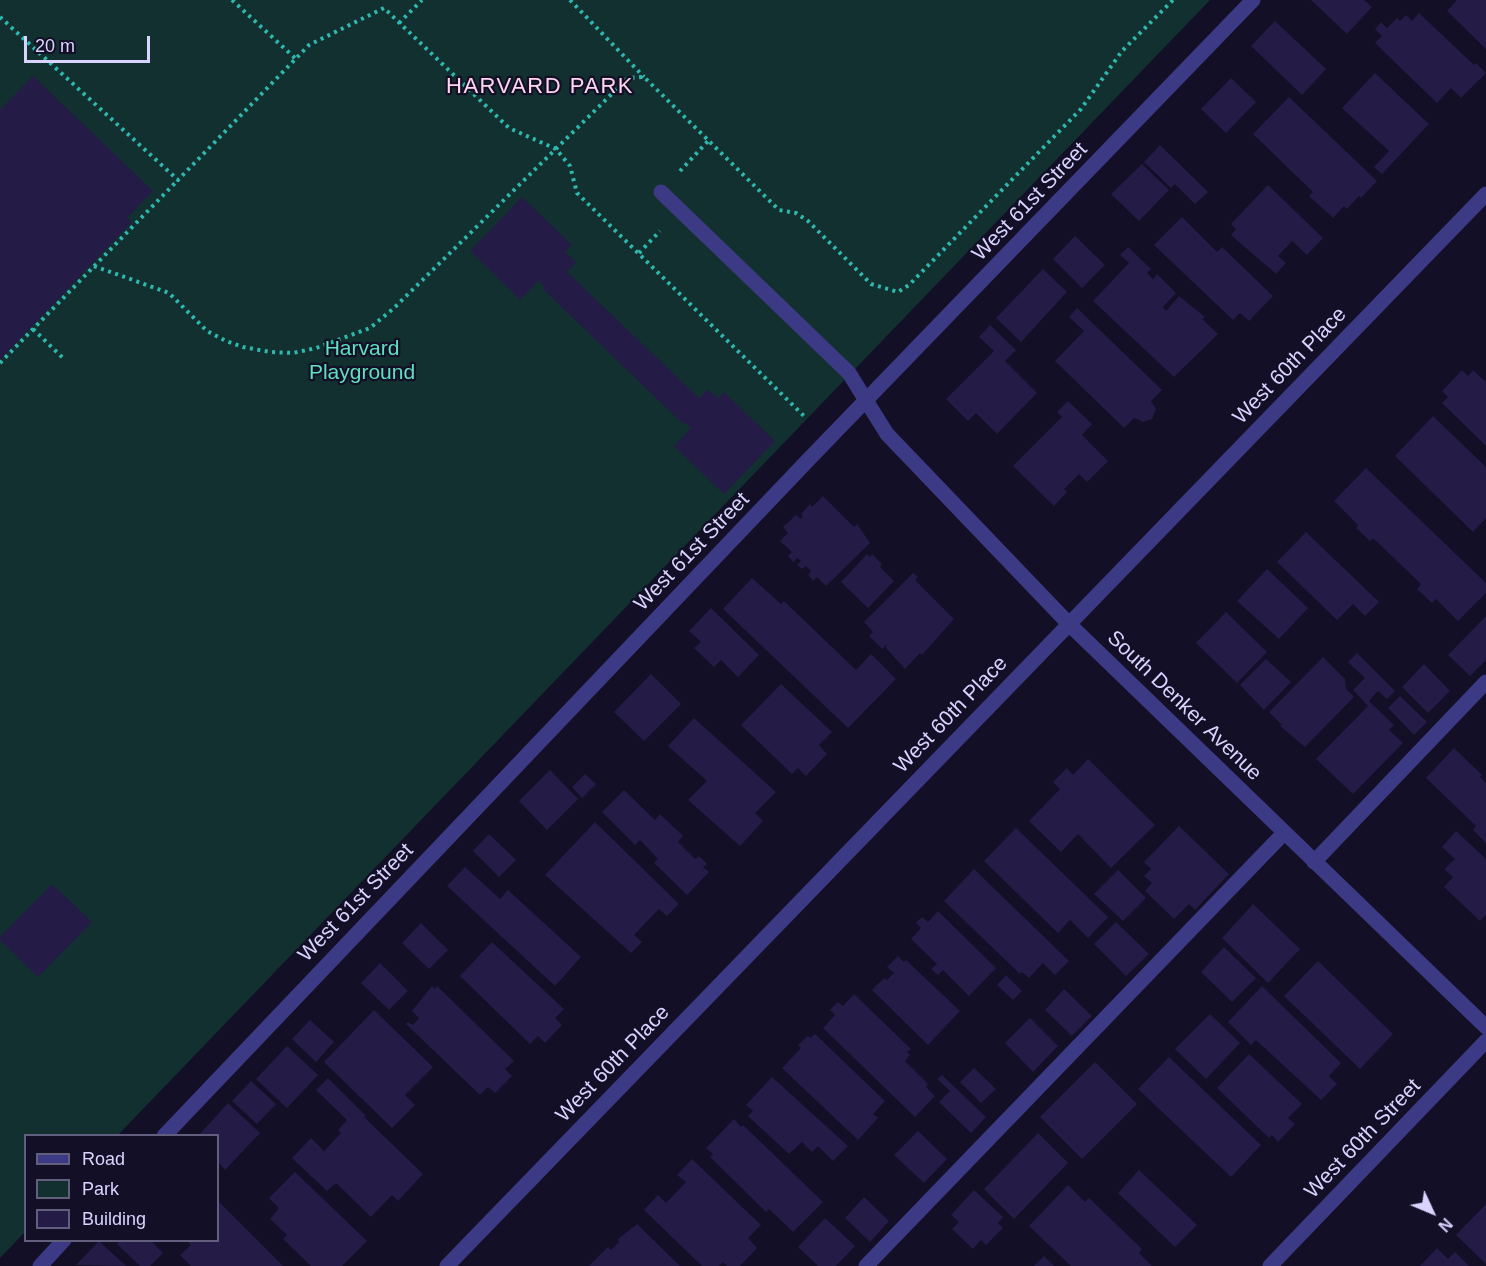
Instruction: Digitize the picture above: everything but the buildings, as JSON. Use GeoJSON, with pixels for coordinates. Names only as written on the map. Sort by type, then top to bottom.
{"type":"FeatureCollection","features":[{"type":"Feature","properties":{"kind":"street","name":"West 61st Street"},"geometry":{"type":"LineString","coordinates":[[166,1134],[810,458],[867,402],[1253,0]]}},
{"type":"Feature","properties":{"kind":"street","name":"South Denker Avenue"},"geometry":{"type":"LineString","coordinates":[[661,192],[849,373],[887,434],[1069,624],[1486,1027]]}},
{"type":"Feature","properties":{"kind":"street","name":"West 60th Place"},"geometry":{"type":"LineString","coordinates":[[447,1266],[1486,194]]}},
{"type":"Feature","properties":{"kind":"street"},"geometry":{"type":"LineString","coordinates":[[1314,862],[1486,682]]}},
{"type":"Feature","properties":{"kind":"street"},"geometry":{"type":"LineString","coordinates":[[866,1266],[1284,833]]}},
{"type":"Feature","properties":{"kind":"street","name":"West 60th Street"},"geometry":{"type":"LineString","coordinates":[[1270,1266],[1486,1041]]}},
{"type":"Feature","properties":{"kind":"street"},"geometry":{"type":"LineString","coordinates":[[39,1266],[62,1242]]}},
{"type":"Feature","properties":{"kind":"path"},"geometry":{"type":"LineString","coordinates":[[232,0],[296,59]]}},
{"type":"Feature","properties":{"kind":"path"},"geometry":{"type":"LineString","coordinates":[[399,23],[422,0]]}},
{"type":"Feature","properties":{"kind":"path"},"geometry":{"type":"LineString","coordinates":[[570,0],[644,77]]}},
{"type":"Feature","properties":{"kind":"path"},"geometry":{"type":"LineString","coordinates":[[384,1],[384,8],[509,128],[556,149],[570,166],[577,193],[806,417]]}},
{"type":"Feature","properties":{"kind":"path"},"geometry":{"type":"LineString","coordinates":[[0,363],[309,45],[384,8]]}},
{"type":"Feature","properties":{"kind":"path"},"geometry":{"type":"LineString","coordinates":[[0,17],[177,180]]}},
{"type":"Feature","properties":{"kind":"path"},"geometry":{"type":"LineString","coordinates":[[677,175],[708,141]]}},
{"type":"Feature","properties":{"kind":"path"},"geometry":{"type":"LineString","coordinates":[[639,253],[665,226]]}},
{"type":"Feature","properties":{"kind":"path"},"geometry":{"type":"LineString","coordinates":[[33,329],[64,359]]}},
{"type":"Feature","properties":{"kind":"green space","name":"Harvard Playground"},"geometry":{"type":"Polygon","coordinates":[[[0,0],[1210,0],[119,1134],[24,1134],[24,1233],[0,1258],[0,0]]]}},
{"type":"Feature","properties":{"kind":"district","name":"HARVARD PARK"},"geometry":{"type":"Point","coordinates":[540,87]}}]}
